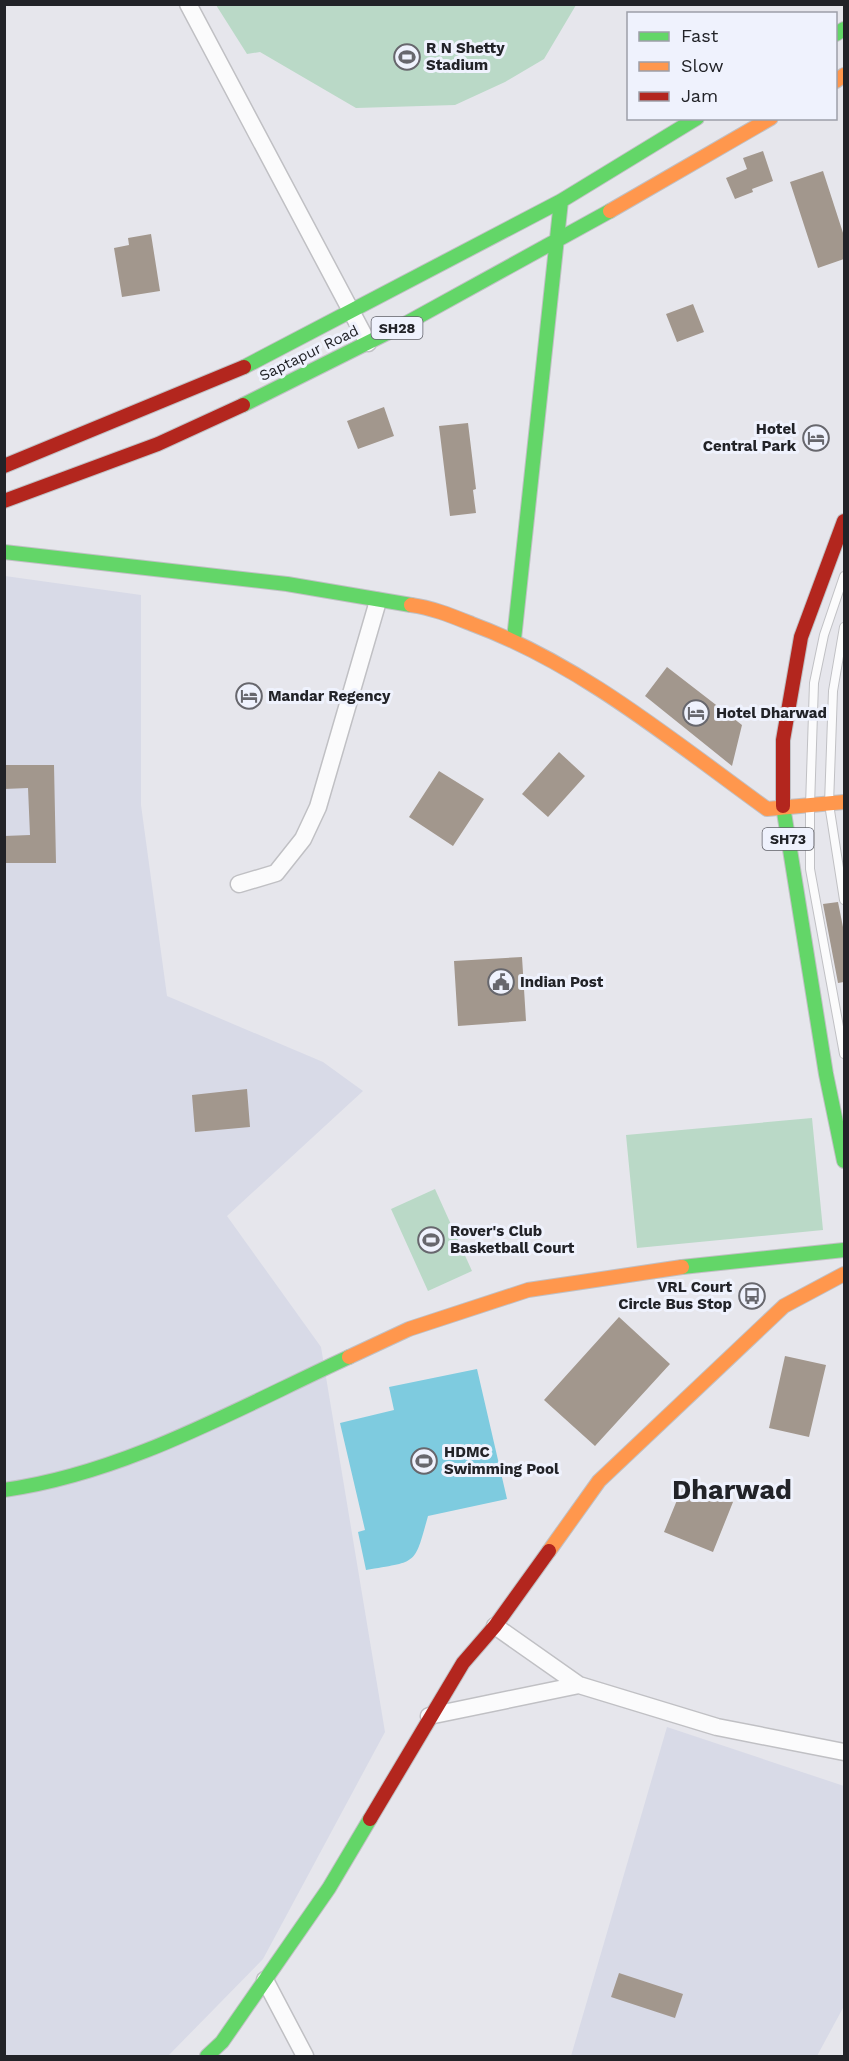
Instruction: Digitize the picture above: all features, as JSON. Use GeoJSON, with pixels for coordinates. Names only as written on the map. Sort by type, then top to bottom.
{"type":"FeatureCollection","features":[{"type":"Feature","properties":{"kind":"street"},"geometry":{"type":"LineString","coordinates":[[188,4],[368,343]]}},
{"type":"Feature","properties":{"kind":"street","name":"Saptapur Road"},"geometry":{"type":"LineString","coordinates":[[4,466],[229,375],[561,201],[694,120]]}},
{"type":"Feature","properties":{"kind":"street","name":"Saptapur Road"},"geometry":{"type":"LineString","coordinates":[[4,501],[177,436],[368,343],[556,242],[768,120]]}},
{"type":"Feature","properties":{"kind":"street"},"geometry":{"type":"LineString","coordinates":[[514,639],[561,201]]}},
{"type":"Feature","properties":{"kind":"street","name":"SH73"},"geometry":{"type":"LineString","coordinates":[[844,521],[801,637],[783,740],[783,808],[826,1074],[844,1161]]}},
{"type":"Feature","properties":{"kind":"street"},"geometry":{"type":"LineString","coordinates":[[4,552],[287,584],[378,601],[428,607],[514,639],[613,698],[767,809],[844,802]]}},
{"type":"Feature","properties":{"kind":"street"},"geometry":{"type":"LineString","coordinates":[[239,884],[276,873],[303,839],[318,807],[378,601]]}},
{"type":"Feature","properties":{"kind":"street"},"geometry":{"type":"LineString","coordinates":[[4,1490],[33,1486],[128,1459],[409,1329],[528,1290],[661,1269],[844,1250]]}},
{"type":"Feature","properties":{"kind":"street"},"geometry":{"type":"LineString","coordinates":[[207,2056],[222,2042],[329,1887],[429,1716],[463,1663],[495,1626],[599,1481],[784,1306],[844,1274]]}},
{"type":"Feature","properties":{"kind":"street"},"geometry":{"type":"LineString","coordinates":[[495,1626],[579,1685],[717,1727],[844,1752]]}},
{"type":"Feature","properties":{"kind":"street"},"geometry":{"type":"LineString","coordinates":[[429,1716],[579,1685]]}},
{"type":"Feature","properties":{"kind":"street"},"geometry":{"type":"LineString","coordinates":[[265,1980],[305,2056]]}},
{"type":"Feature","properties":{"kind":"lane"},"geometry":{"type":"LineString","coordinates":[[844,576],[824,635],[814,683],[810,806],[810,869],[844,1054]]}},
{"type":"Feature","properties":{"kind":"lane"},"geometry":{"type":"LineString","coordinates":[[844,627],[833,691],[829,804],[844,900]]}},
{"type":"Feature","properties":{"kind":"shaded area"},"geometry":{"type":"Polygon","coordinates":[[[5,576],[141,595],[141,805],[167,996],[323,1062],[363,1091],[227,1216],[321,1347],[385,1732],[263,1959],[168,2056],[5,2056],[5,576]]]}},
{"type":"Feature","properties":{"kind":"shaded area"},"geometry":{"type":"Polygon","coordinates":[[[667,1727],[844,1786],[844,2006],[817,2056],[571,2056],[667,1727]]]}},
{"type":"Feature","properties":{"kind":"green space","name":"R N Shetty Stadium"},"geometry":{"type":"Polygon","coordinates":[[[216,5],[576,5],[544,59],[505,82],[455,105],[356,108],[260,52],[247,54],[216,5]]]}},
{"type":"Feature","properties":{"kind":"green space"},"geometry":{"type":"Polygon","coordinates":[[[812,1118],[823,1230],[637,1248],[626,1135],[812,1118]]]}},
{"type":"Feature","properties":{"kind":"green space","name":"Rover's Club Basketball Court"},"geometry":{"type":"Polygon","coordinates":[[[435,1189],[472,1271],[428,1291],[391,1209],[435,1189]]]}},
{"type":"Feature","properties":{"kind":"water","name":"HDMC Swimming Pool"},"geometry":{"type":"Polygon","coordinates":[[[477,1369],[507,1499],[428,1516],[420,1544],[411,1558],[396,1565],[366,1570],[358,1532],[365,1530],[340,1423],[394,1410],[389,1387],[477,1369]]]}},
{"type":"Feature","properties":{"kind":"building"},"geometry":{"type":"Polygon","coordinates":[[[763,151],[773,181],[735,199],[726,178],[747,169],[743,158],[763,151]]]}},
{"type":"Feature","properties":{"kind":"building"},"geometry":{"type":"Polygon","coordinates":[[[823,171],[844,236],[844,259],[818,268],[790,182],[823,171]]]}},
{"type":"Feature","properties":{"kind":"building"},"geometry":{"type":"Polygon","coordinates":[[[151,234],[160,291],[122,297],[114,248],[129,245],[128,238],[151,234]]]}},
{"type":"Feature","properties":{"kind":"building"},"geometry":{"type":"Polygon","coordinates":[[[693,304],[704,332],[677,342],[666,314],[693,304]]]}},
{"type":"Feature","properties":{"kind":"building"},"geometry":{"type":"Polygon","coordinates":[[[384,407],[394,436],[358,449],[347,421],[384,407]]]}},
{"type":"Feature","properties":{"kind":"building"},"geometry":{"type":"Polygon","coordinates":[[[468,423],[476,489],[473,490],[476,513],[450,516],[439,426],[468,423]]]}},
{"type":"Feature","properties":{"kind":"building","name":"Hotel Dharwad"},"geometry":{"type":"Polygon","coordinates":[[[667,667],[742,725],[732,766],[645,696],[667,667]]]}},
{"type":"Feature","properties":{"kind":"building"},"geometry":{"type":"Polygon","coordinates":[[[559,752],[585,776],[548,817],[522,794],[559,752]]]}},
{"type":"Feature","properties":{"kind":"building"},"geometry":{"type":"Polygon","coordinates":[[[4,765],[54,765],[56,863],[4,863],[4,836],[30,835],[28,788],[4,789],[4,765]]]}},
{"type":"Feature","properties":{"kind":"building"},"geometry":{"type":"Polygon","coordinates":[[[439,771],[484,799],[453,846],[409,817],[439,771]]]}},
{"type":"Feature","properties":{"kind":"building"},"geometry":{"type":"Polygon","coordinates":[[[838,902],[844,932],[844,982],[838,983],[823,904],[838,902]]]}},
{"type":"Feature","properties":{"kind":"building"},"geometry":{"type":"Polygon","coordinates":[[[522,957],[526,1021],[458,1026],[454,961],[522,957]]]}},
{"type":"Feature","properties":{"kind":"building"},"geometry":{"type":"Polygon","coordinates":[[[247,1089],[250,1127],[195,1132],[192,1095],[247,1089]]]}},
{"type":"Feature","properties":{"kind":"building"},"geometry":{"type":"Polygon","coordinates":[[[619,1317],[670,1364],[595,1446],[544,1400],[619,1317]]]}},
{"type":"Feature","properties":{"kind":"building"},"geometry":{"type":"Polygon","coordinates":[[[785,1356],[826,1365],[809,1437],[769,1428],[785,1356]]]}},
{"type":"Feature","properties":{"kind":"building"},"geometry":{"type":"Polygon","coordinates":[[[684,1483],[733,1502],[713,1552],[664,1532],[684,1483]]]}},
{"type":"Feature","properties":{"kind":"building"},"geometry":{"type":"Polygon","coordinates":[[[619,1973],[683,1994],[675,2018],[611,1997],[619,1973]]]}},
{"type":"Feature","properties":{"kind":"traffic: fast"},"geometry":{"type":"LineString","coordinates":[[837,33],[844,29]]}},
{"type":"Feature","properties":{"kind":"traffic: fast"},"geometry":{"type":"LineString","coordinates":[[244,367],[561,201],[694,120]]}},
{"type":"Feature","properties":{"kind":"traffic: fast"},"geometry":{"type":"LineString","coordinates":[[514,639],[561,201]]}},
{"type":"Feature","properties":{"kind":"traffic: fast"},"geometry":{"type":"LineString","coordinates":[[243,405],[405,324],[610,211]]}},
{"type":"Feature","properties":{"kind":"traffic: fast"},"geometry":{"type":"LineString","coordinates":[[4,552],[287,584],[411,605]]}},
{"type":"Feature","properties":{"kind":"traffic: fast"},"geometry":{"type":"LineString","coordinates":[[783,806],[826,1074],[844,1161]]}},
{"type":"Feature","properties":{"kind":"traffic: fast"},"geometry":{"type":"LineString","coordinates":[[682,1267],[844,1250]]}},
{"type":"Feature","properties":{"kind":"traffic: fast"},"geometry":{"type":"LineString","coordinates":[[4,1490],[94,1469],[138,1454],[223,1417],[349,1357]]}},
{"type":"Feature","properties":{"kind":"traffic: fast"},"geometry":{"type":"LineString","coordinates":[[207,2056],[222,2042],[329,1888],[370,1819]]}},
{"type":"Feature","properties":{"kind":"traffic: slow"},"geometry":{"type":"LineString","coordinates":[[837,80],[844,75]]}},
{"type":"Feature","properties":{"kind":"traffic: slow"},"geometry":{"type":"LineString","coordinates":[[610,211],[768,120]]}},
{"type":"Feature","properties":{"kind":"traffic: slow"},"geometry":{"type":"LineString","coordinates":[[411,605],[435,610],[465,621],[551,660],[626,706],[767,809],[844,802]]}},
{"type":"Feature","properties":{"kind":"traffic: slow"},"geometry":{"type":"LineString","coordinates":[[349,1357],[409,1329],[528,1290],[682,1267]]}},
{"type":"Feature","properties":{"kind":"traffic: slow"},"geometry":{"type":"LineString","coordinates":[[549,1551],[599,1481],[784,1306],[844,1274]]}},
{"type":"Feature","properties":{"kind":"traffic: jam"},"geometry":{"type":"LineString","coordinates":[[4,466],[244,367]]}},
{"type":"Feature","properties":{"kind":"traffic: jam"},"geometry":{"type":"LineString","coordinates":[[4,501],[158,444],[243,405]]}},
{"type":"Feature","properties":{"kind":"traffic: jam"},"geometry":{"type":"LineString","coordinates":[[783,806],[783,740],[801,637],[844,521]]}},
{"type":"Feature","properties":{"kind":"traffic: jam"},"geometry":{"type":"LineString","coordinates":[[370,1819],[463,1663],[495,1626],[549,1551]]}},
{"type":"Feature","properties":{"kind":"place","name":"R N Shetty Stadium"},"geometry":{"type":"Point","coordinates":[407,57]}},
{"type":"Feature","properties":{"kind":"place","name":"Hotel Central Park"},"geometry":{"type":"Point","coordinates":[816,438]}},
{"type":"Feature","properties":{"kind":"place","name":"Mandar Regency"},"geometry":{"type":"Point","coordinates":[249,696]}},
{"type":"Feature","properties":{"kind":"place","name":"Hotel Dharwad"},"geometry":{"type":"Point","coordinates":[696,713]}},
{"type":"Feature","properties":{"kind":"place","name":"Indian Post"},"geometry":{"type":"Point","coordinates":[501,982]}},
{"type":"Feature","properties":{"kind":"place","name":"Rover's Club Basketball Court"},"geometry":{"type":"Point","coordinates":[431,1240]}},
{"type":"Feature","properties":{"kind":"place","name":"VRL Court Circle Bus Stop"},"geometry":{"type":"Point","coordinates":[752,1296]}},
{"type":"Feature","properties":{"kind":"place","name":"HDMC Swimming Pool"},"geometry":{"type":"Point","coordinates":[424,1461]}},
{"type":"Feature","properties":{"kind":"district","name":"Dharwad"},"geometry":{"type":"Point","coordinates":[732,1490]}}]}
